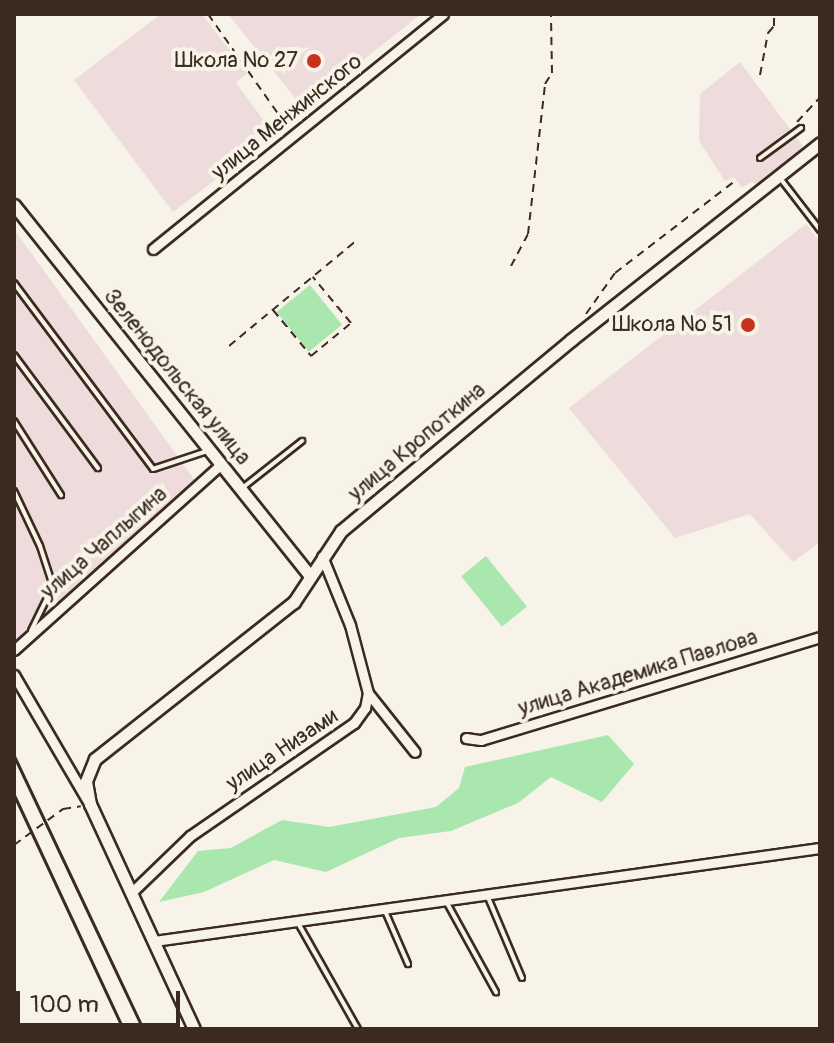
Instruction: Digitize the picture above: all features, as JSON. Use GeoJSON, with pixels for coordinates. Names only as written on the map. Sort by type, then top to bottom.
{"type":"FeatureCollection","features":[{"type":"Feature","properties":{"kind":"street","name":"улица Менжинского"},"geometry":{"type":"LineString","coordinates":[[153,249],[443,14]]}},
{"type":"Feature","properties":{"kind":"street","name":"улица Кропоткина"},"geometry":{"type":"LineString","coordinates":[[90,804],[86,781],[95,759],[294,602],[341,531],[580,333],[820,143]]}},
{"type":"Feature","properties":{"kind":"street","name":"Зеленодольская улица"},"geometry":{"type":"LineString","coordinates":[[14,205],[309,575]]}},
{"type":"Feature","properties":{"kind":"street","name":"улица Чаплыгина"},"geometry":{"type":"LineString","coordinates":[[14,650],[220,465]]}},
{"type":"Feature","properties":{"kind":"street"},"geometry":{"type":"LineString","coordinates":[[322,556],[350,625],[368,693],[415,752]]}},
{"type":"Feature","properties":{"kind":"street","name":"улица Академика Павлова"},"geometry":{"type":"LineString","coordinates":[[466,738],[481,740],[820,637]]}},
{"type":"Feature","properties":{"kind":"street"},"geometry":{"type":"LineString","coordinates":[[14,675],[90,804],[194,1029]]}},
{"type":"Feature","properties":{"kind":"street","name":"улица Низами"},"geometry":{"type":"LineString","coordinates":[[132,892],[190,836],[354,723],[365,708],[368,693]]}},
{"type":"Feature","properties":{"kind":"street"},"geometry":{"type":"LineString","coordinates":[[154,941],[820,848]]}},
{"type":"Feature","properties":{"kind":"lane"},"geometry":{"type":"LineString","coordinates":[[760,158],[801,128]]}},
{"type":"Feature","properties":{"kind":"lane"},"geometry":{"type":"LineString","coordinates":[[778,177],[820,230]]}},
{"type":"Feature","properties":{"kind":"lane"},"geometry":{"type":"LineString","coordinates":[[14,283],[153,469],[208,450]]}},
{"type":"Feature","properties":{"kind":"lane"},"geometry":{"type":"LineString","coordinates":[[14,355],[98,468]]}},
{"type":"Feature","properties":{"kind":"lane"},"geometry":{"type":"LineString","coordinates":[[14,421],[61,495]]}},
{"type":"Feature","properties":{"kind":"lane"},"geometry":{"type":"LineString","coordinates":[[241,489],[302,441]]}},
{"type":"Feature","properties":{"kind":"lane"},"geometry":{"type":"LineString","coordinates":[[14,491],[40,546],[53,586],[30,633]]}},
{"type":"Feature","properties":{"kind":"lane"},"geometry":{"type":"LineString","coordinates":[[486,893],[522,978]]}},
{"type":"Feature","properties":{"kind":"lane"},"geometry":{"type":"LineString","coordinates":[[445,899],[496,992]]}},
{"type":"Feature","properties":{"kind":"lane"},"geometry":{"type":"LineString","coordinates":[[384,908],[408,964]]}},
{"type":"Feature","properties":{"kind":"lane"},"geometry":{"type":"LineString","coordinates":[[297,921],[358,1029]]}},
{"type":"Feature","properties":{"kind":"path"},"geometry":{"type":"LineString","coordinates":[[208,14],[293,135]]}},
{"type":"Feature","properties":{"kind":"path"},"geometry":{"type":"LineString","coordinates":[[511,266],[528,234],[545,84],[552,73],[551,14]]}},
{"type":"Feature","properties":{"kind":"path"},"geometry":{"type":"LineString","coordinates":[[760,75],[768,33],[774,26],[774,14]]}},
{"type":"Feature","properties":{"kind":"path"},"geometry":{"type":"LineString","coordinates":[[797,123],[819,99]]}},
{"type":"Feature","properties":{"kind":"path"},"geometry":{"type":"LineString","coordinates":[[582,319],[615,273],[736,180]]}},
{"type":"Feature","properties":{"kind":"path"},"geometry":{"type":"LineString","coordinates":[[229,346],[356,241]]}},
{"type":"Feature","properties":{"kind":"path"},"geometry":{"type":"LineString","coordinates":[[273,310],[311,356],[321,348],[351,323],[313,277]]}},
{"type":"Feature","properties":{"kind":"path"},"geometry":{"type":"LineString","coordinates":[[14,845],[63,809],[90,804]]}},
{"type":"Feature","properties":{"kind":"shaded area"},"geometry":{"type":"Polygon","coordinates":[[[161,14],[202,14],[247,73],[236,83],[265,122],[253,131],[263,144],[173,212],[74,80],[161,14]]]}},
{"type":"Feature","properties":{"kind":"shaded area","name":"Школа № 27"},"geometry":{"type":"Polygon","coordinates":[[[228,14],[421,14],[303,108],[228,14]]]}},
{"type":"Feature","properties":{"kind":"shaded area"},"geometry":{"type":"Polygon","coordinates":[[[740,62],[802,145],[801,150],[756,184],[751,182],[742,188],[734,177],[725,181],[699,141],[700,94],[740,62]]]}},
{"type":"Feature","properties":{"kind":"shaded area","name":"Школа № 51"},"geometry":{"type":"Polygon","coordinates":[[[806,224],[820,242],[820,542],[793,562],[750,514],[675,538],[569,408],[806,224]]]}},
{"type":"Feature","properties":{"kind":"shaded area"},"geometry":{"type":"Polygon","coordinates":[[[14,229],[196,482],[14,642],[14,229]]]}},
{"type":"Feature","properties":{"kind":"green space"},"geometry":{"type":"Polygon","coordinates":[[[310,285],[342,325],[309,352],[277,312],[310,285]]]}},
{"type":"Feature","properties":{"kind":"green space"},"geometry":{"type":"Polygon","coordinates":[[[486,556],[527,607],[502,627],[461,576],[486,556]]]}},
{"type":"Feature","properties":{"kind":"green space"},"geometry":{"type":"Polygon","coordinates":[[[608,735],[634,764],[602,802],[551,777],[518,803],[451,831],[399,838],[326,872],[274,860],[204,892],[159,902],[198,851],[231,848],[282,820],[329,827],[436,807],[459,788],[465,767],[608,735]]]}},
{"type":"Feature","properties":{"kind":"railway"},"geometry":{"type":"LineString","coordinates":[[14,756],[143,1029]]}},
{"type":"Feature","properties":{"kind":"railway"},"geometry":{"type":"LineString","coordinates":[[14,795],[123,1029]]}},
{"type":"Feature","properties":{"kind":"place","name":"Школа № 27"},"geometry":{"type":"Point","coordinates":[314,61]}},
{"type":"Feature","properties":{"kind":"place","name":"Школа № 51"},"geometry":{"type":"Point","coordinates":[748,325]}}]}
